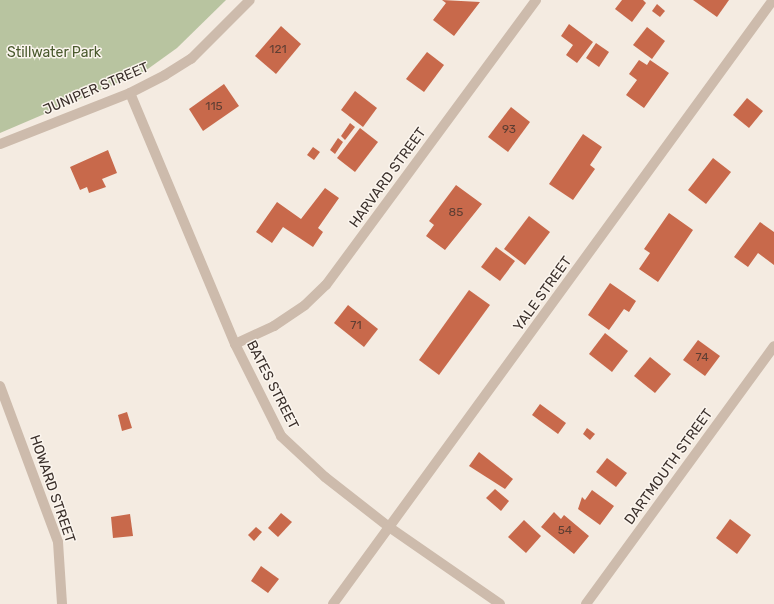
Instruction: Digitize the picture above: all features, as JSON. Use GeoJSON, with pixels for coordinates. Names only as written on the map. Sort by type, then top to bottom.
{"type":"FeatureCollection","features":[{"type":"Feature","properties":{"kind":"street","name":"JUNIPER STREET"},"geometry":{"type":"LineString","coordinates":[[0,144],[130,93],[191,59],[250,0]]}},
{"type":"Feature","properties":{"kind":"street","name":"HARVARD STREET"},"geometry":{"type":"LineString","coordinates":[[236,344],[274,326],[305,305],[326,285],[536,0]]}},
{"type":"Feature","properties":{"kind":"street","name":"YALE STREET"},"geometry":{"type":"LineString","coordinates":[[332,604],[773,0]]}},
{"type":"Feature","properties":{"kind":"street","name":"BATES STREET"},"geometry":{"type":"LineString","coordinates":[[130,93],[236,344],[281,436],[326,477],[389,527],[500,604]]}},
{"type":"Feature","properties":{"kind":"street","name":"DARTMOUTH STREET"},"geometry":{"type":"LineString","coordinates":[[586,604],[774,346]]}},
{"type":"Feature","properties":{"kind":"street","name":"HOWARD STREET"},"geometry":{"type":"LineString","coordinates":[[0,386],[58,542],[62,604]]}},
{"type":"Feature","properties":{"kind":"green space","name":"Stillwater Park"},"geometry":{"type":"Polygon","coordinates":[[[0,0],[226,0],[177,48],[145,71],[0,133],[0,0]]]}},
{"type":"Feature","properties":{"kind":"building"},"geometry":{"type":"Polygon","coordinates":[[[442,0],[480,2],[454,36],[433,20],[446,3],[442,0]]]}},
{"type":"Feature","properties":{"kind":"building"},"geometry":{"type":"Polygon","coordinates":[[[622,0],[643,0],[646,3],[632,22],[615,9],[622,0]]]}},
{"type":"Feature","properties":{"kind":"building"},"geometry":{"type":"Polygon","coordinates":[[[693,0],[729,0],[717,17],[693,0]]]}},
{"type":"Feature","properties":{"kind":"building"},"geometry":{"type":"Polygon","coordinates":[[[657,4],[665,11],[660,17],[652,11],[657,4]]]}},
{"type":"Feature","properties":{"kind":"building"},"geometry":{"type":"Polygon","coordinates":[[[569,24],[593,42],[577,63],[566,55],[573,45],[561,36],[569,24]]]}},
{"type":"Feature","properties":{"kind":"building"},"geometry":{"type":"Polygon","coordinates":[[[281,26],[301,44],[276,74],[255,56],[281,26]]]}},
{"type":"Feature","properties":{"kind":"building"},"geometry":{"type":"Polygon","coordinates":[[[647,27],[665,41],[652,59],[633,45],[647,27]]]}},
{"type":"Feature","properties":{"kind":"building"},"geometry":{"type":"Polygon","coordinates":[[[596,43],[609,52],[599,67],[586,58],[596,43]]]}},
{"type":"Feature","properties":{"kind":"building"},"geometry":{"type":"Polygon","coordinates":[[[427,52],[444,65],[424,92],[406,79],[427,52]]]}},
{"type":"Feature","properties":{"kind":"building"},"geometry":{"type":"Polygon","coordinates":[[[639,60],[647,65],[650,60],[669,73],[644,108],[626,95],[637,80],[629,74],[639,60]]]}},
{"type":"Feature","properties":{"kind":"building"},"geometry":{"type":"Polygon","coordinates":[[[224,84],[239,106],[203,131],[189,109],[224,84]]]}},
{"type":"Feature","properties":{"kind":"building"},"geometry":{"type":"Polygon","coordinates":[[[355,91],[377,108],[363,127],[341,110],[355,91]]]}},
{"type":"Feature","properties":{"kind":"building"},"geometry":{"type":"Polygon","coordinates":[[[747,98],[763,111],[749,128],[733,115],[747,98]]]}},
{"type":"Feature","properties":{"kind":"building"},"geometry":{"type":"Polygon","coordinates":[[[511,107],[530,122],[508,152],[488,137],[511,107]]]}},
{"type":"Feature","properties":{"kind":"building"},"geometry":{"type":"Polygon","coordinates":[[[350,123],[355,127],[345,140],[341,136],[350,123]]]}},
{"type":"Feature","properties":{"kind":"building"},"geometry":{"type":"Polygon","coordinates":[[[360,128],[378,142],[355,172],[337,158],[360,128]]]}},
{"type":"Feature","properties":{"kind":"building"},"geometry":{"type":"Polygon","coordinates":[[[583,134],[602,147],[590,165],[595,169],[573,200],[549,184],[583,134]]]}},
{"type":"Feature","properties":{"kind":"building"},"geometry":{"type":"Polygon","coordinates":[[[338,138],[343,142],[335,154],[330,150],[338,138]]]}},
{"type":"Feature","properties":{"kind":"building"},"geometry":{"type":"Polygon","coordinates":[[[313,147],[320,152],[314,160],[307,155],[313,147]]]}},
{"type":"Feature","properties":{"kind":"building"},"geometry":{"type":"Polygon","coordinates":[[[108,150],[117,173],[102,179],[106,187],[89,193],[87,187],[80,190],[70,167],[108,150]]]}},
{"type":"Feature","properties":{"kind":"building"},"geometry":{"type":"Polygon","coordinates":[[[713,158],[731,172],[706,204],[688,190],[713,158]]]}},
{"type":"Feature","properties":{"kind":"building"},"geometry":{"type":"Polygon","coordinates":[[[456,185],[482,204],[445,250],[426,236],[434,225],[429,221],[456,185]]]}},
{"type":"Feature","properties":{"kind":"building"},"geometry":{"type":"Polygon","coordinates":[[[325,188],[339,198],[318,228],[323,232],[313,247],[283,227],[272,243],[256,232],[277,202],[301,219],[325,188]]]}},
{"type":"Feature","properties":{"kind":"building"},"geometry":{"type":"Polygon","coordinates":[[[669,213],[693,230],[658,282],[639,269],[650,253],[644,249],[669,213]]]}},
{"type":"Feature","properties":{"kind":"building"},"geometry":{"type":"Polygon","coordinates":[[[529,216],[550,232],[525,265],[504,249],[529,216]]]}},
{"type":"Feature","properties":{"kind":"building"},"geometry":{"type":"Polygon","coordinates":[[[760,222],[774,232],[774,265],[758,253],[748,267],[734,257],[760,222]]]}},
{"type":"Feature","properties":{"kind":"building"},"geometry":{"type":"Polygon","coordinates":[[[496,247],[515,261],[500,281],[481,267],[496,247]]]}},
{"type":"Feature","properties":{"kind":"building"},"geometry":{"type":"Polygon","coordinates":[[[610,283],[636,301],[629,312],[624,309],[609,330],[588,315],[610,283]]]}},
{"type":"Feature","properties":{"kind":"building"},"geometry":{"type":"Polygon","coordinates":[[[469,290],[490,305],[439,375],[419,360],[469,290]]]}},
{"type":"Feature","properties":{"kind":"building"},"geometry":{"type":"Polygon","coordinates":[[[348,305],[378,329],[364,347],[334,323],[348,305]]]}},
{"type":"Feature","properties":{"kind":"building"},"geometry":{"type":"Polygon","coordinates":[[[605,333],[628,351],[612,372],[589,354],[605,333]]]}},
{"type":"Feature","properties":{"kind":"building"},"geometry":{"type":"Polygon","coordinates":[[[698,340],[720,356],[705,376],[683,360],[698,340]]]}},
{"type":"Feature","properties":{"kind":"building"},"geometry":{"type":"Polygon","coordinates":[[[650,357],[671,374],[655,393],[634,376],[650,357]]]}},
{"type":"Feature","properties":{"kind":"building"},"geometry":{"type":"Polygon","coordinates":[[[540,404],[566,423],[558,434],[532,415],[540,404]]]}},
{"type":"Feature","properties":{"kind":"building"},"geometry":{"type":"Polygon","coordinates":[[[127,412],[132,428],[122,431],[118,415],[127,412]]]}},
{"type":"Feature","properties":{"kind":"building"},"geometry":{"type":"Polygon","coordinates":[[[587,428],[595,434],[590,440],[583,434],[587,428]]]}},
{"type":"Feature","properties":{"kind":"building"},"geometry":{"type":"Polygon","coordinates":[[[479,452],[513,479],[505,489],[469,466],[479,452]]]}},
{"type":"Feature","properties":{"kind":"building"},"geometry":{"type":"Polygon","coordinates":[[[607,458],[627,473],[616,487],[596,472],[607,458]]]}},
{"type":"Feature","properties":{"kind":"building"},"geometry":{"type":"Polygon","coordinates":[[[495,489],[509,501],[501,511],[486,498],[495,489]]]}},
{"type":"Feature","properties":{"kind":"building"},"geometry":{"type":"Polygon","coordinates":[[[592,490],[614,506],[600,525],[578,509],[582,497],[585,500],[592,490]]]}},
{"type":"Feature","properties":{"kind":"building"},"geometry":{"type":"Polygon","coordinates":[[[554,512],[561,519],[564,515],[589,536],[574,554],[541,527],[554,512]]]}},
{"type":"Feature","properties":{"kind":"building"},"geometry":{"type":"Polygon","coordinates":[[[281,513],[292,522],[278,537],[268,528],[281,513]]]}},
{"type":"Feature","properties":{"kind":"building"},"geometry":{"type":"Polygon","coordinates":[[[130,514],[133,536],[113,538],[111,517],[130,514]]]}},
{"type":"Feature","properties":{"kind":"building"},"geometry":{"type":"Polygon","coordinates":[[[730,519],[751,535],[737,554],[716,538],[730,519]]]}},
{"type":"Feature","properties":{"kind":"building"},"geometry":{"type":"Polygon","coordinates":[[[524,520],[541,536],[526,553],[508,537],[524,520]]]}},
{"type":"Feature","properties":{"kind":"building"},"geometry":{"type":"Polygon","coordinates":[[[256,527],[262,532],[254,541],[248,535],[256,527]]]}},
{"type":"Feature","properties":{"kind":"building"},"geometry":{"type":"Polygon","coordinates":[[[261,566],[279,579],[268,593],[251,581],[261,566]]]}}]}
